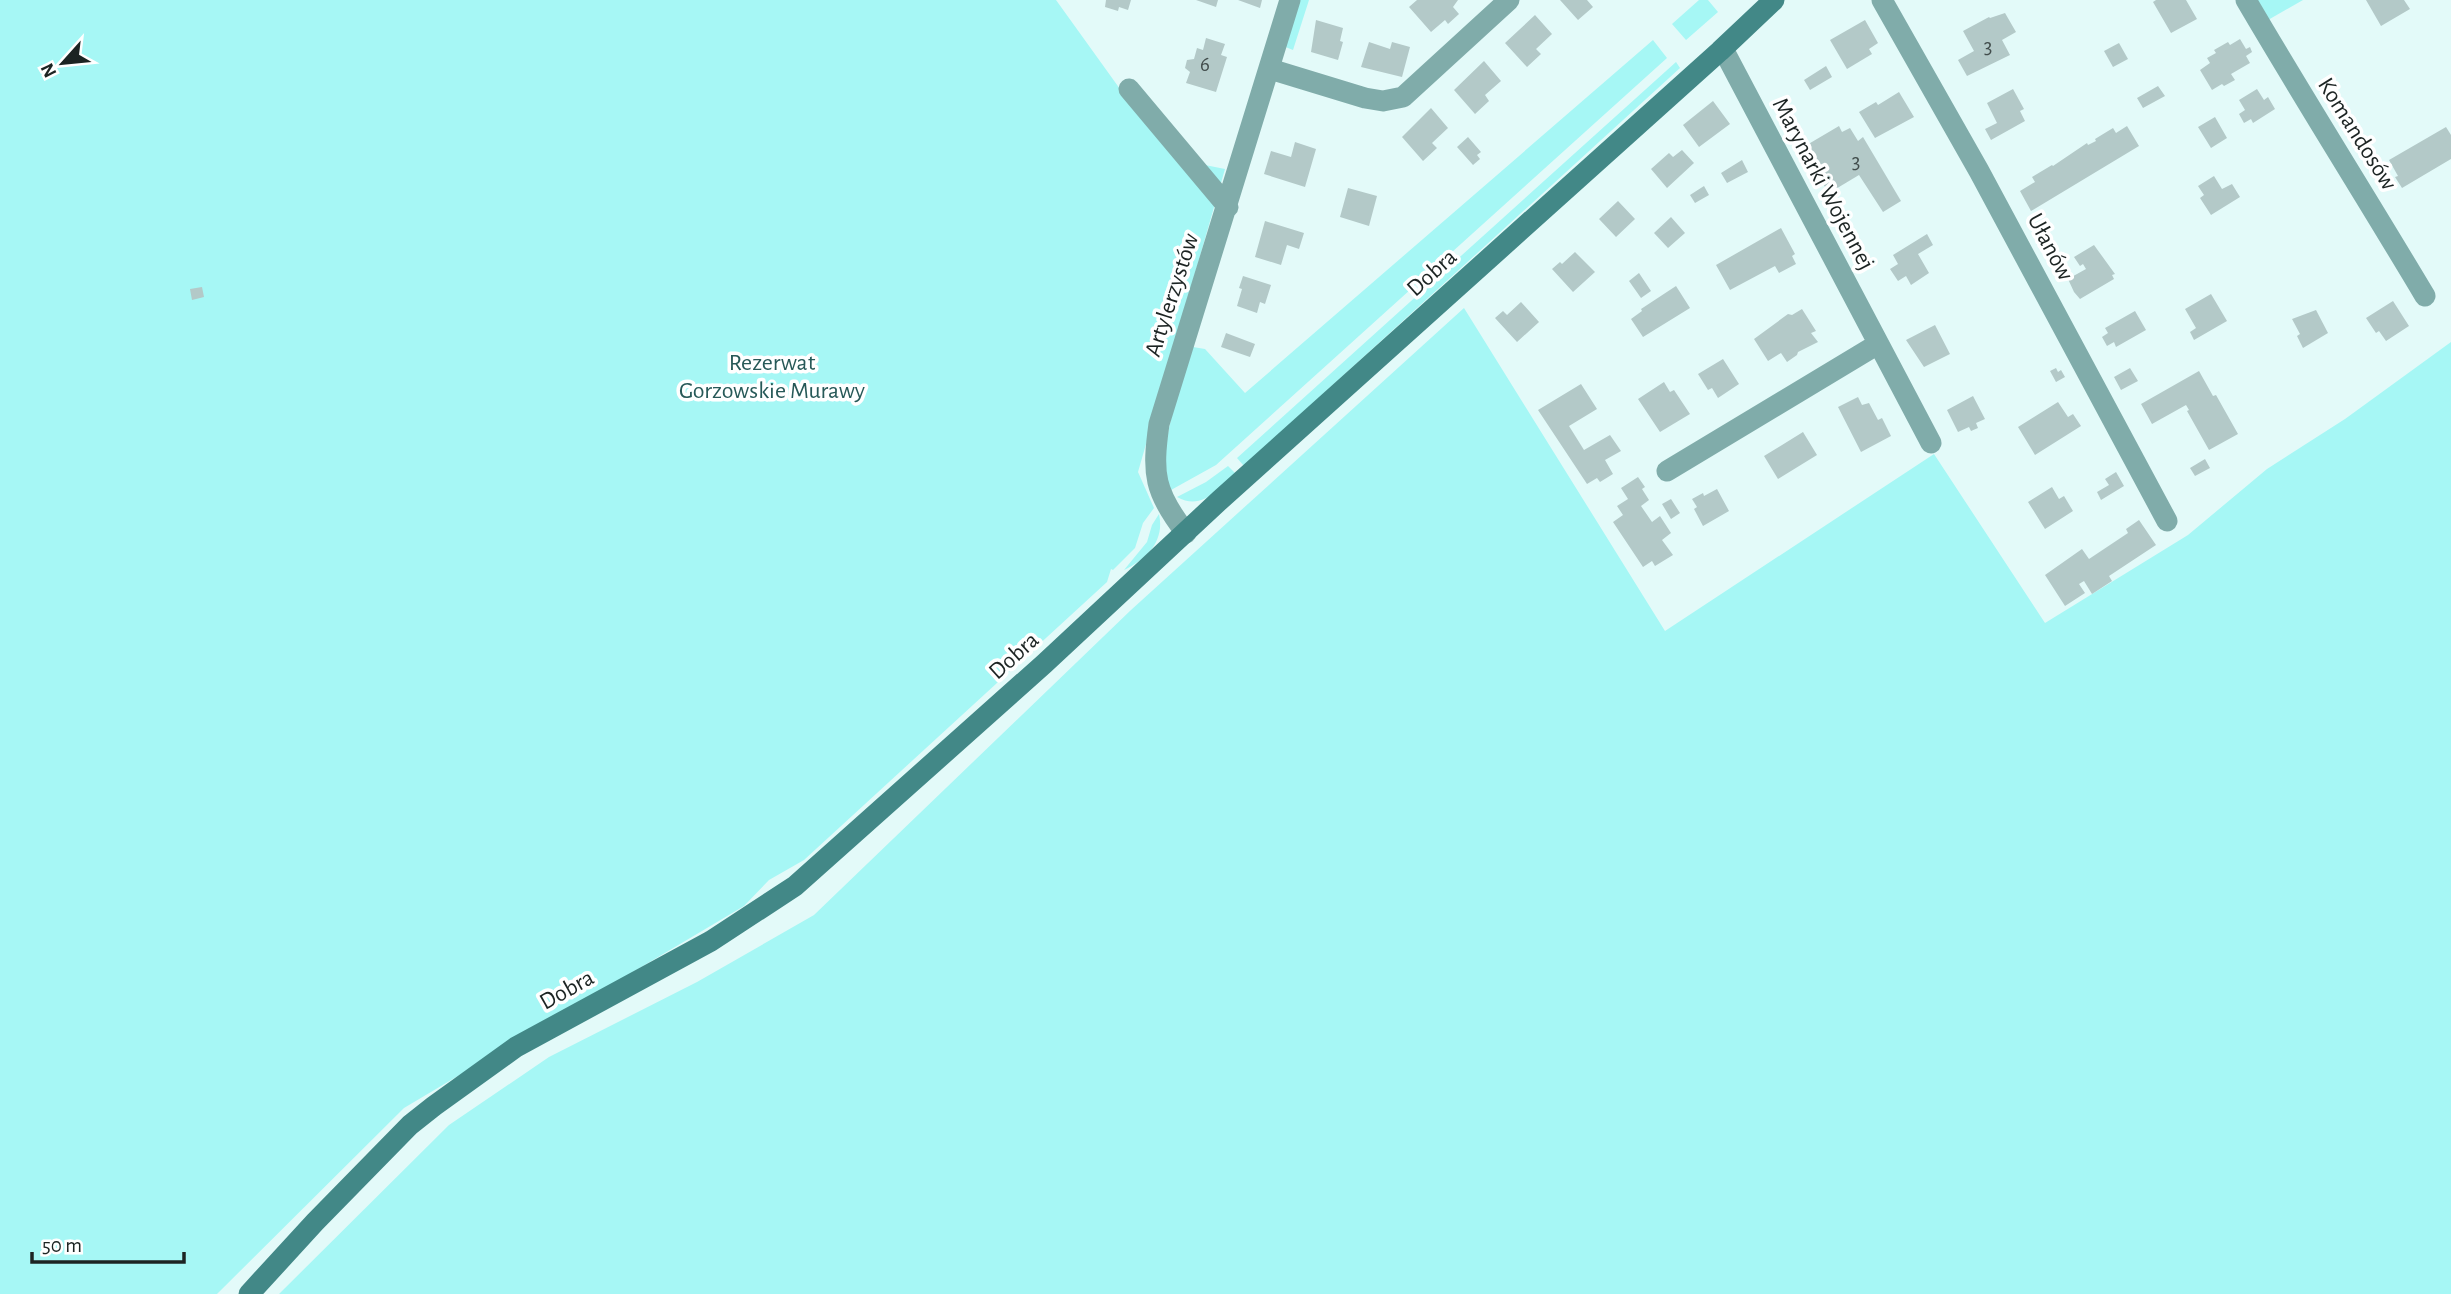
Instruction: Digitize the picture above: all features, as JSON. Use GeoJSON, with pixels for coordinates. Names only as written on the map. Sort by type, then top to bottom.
{"type":"FeatureCollection","features":[{"type":"Feature","properties":{"kind":"street","name":"Artylerzystów"},"geometry":{"type":"LineString","coordinates":[[1186,533],[1158,489],[1155,455],[1159,424],[1290,0]]}},
{"type":"Feature","properties":{"kind":"street"},"geometry":{"type":"LineString","coordinates":[[1270,69],[1365,98],[1383,101],[1403,97],[1509,0]]}},
{"type":"Feature","properties":{"kind":"street","name":"Dobra"},"geometry":{"type":"LineString","coordinates":[[249,1294],[410,1125],[434,1106],[516,1047],[711,941],[795,886],[1023,683],[1774,0]]}},
{"type":"Feature","properties":{"kind":"street","name":"Ułanów"},"geometry":{"type":"LineString","coordinates":[[1882,0],[1979,171],[2167,521]]}},
{"type":"Feature","properties":{"kind":"street","name":"Komandosów"},"geometry":{"type":"LineString","coordinates":[[2246,0],[2425,296]]}},
{"type":"Feature","properties":{"kind":"street","name":"Marynarki Wojennej"},"geometry":{"type":"LineString","coordinates":[[1723,49],[1931,443]]}},
{"type":"Feature","properties":{"kind":"street"},"geometry":{"type":"LineString","coordinates":[[1129,89],[1228,207]]}},
{"type":"Feature","properties":{"kind":"street"},"geometry":{"type":"LineString","coordinates":[[1667,471],[1878,344]]}},
{"type":"Feature","properties":{"kind":"green space","name":"Rezerwat Gorzowskie Murawy"},"geometry":{"type":"Polygon","coordinates":[[[0,0],[1056,0],[1120,89],[1200,164],[1225,169],[1138,472],[1154,508],[1143,523],[1135,548],[1111,569],[1107,582],[804,860],[769,880],[744,906],[404,1108],[217,1294],[0,1294],[0,0]]]}},
{"type":"Feature","properties":{"kind":"green space"},"geometry":{"type":"Polygon","coordinates":[[[1296,0],[1309,0],[1293,50],[1283,46],[1296,0]]]}},
{"type":"Feature","properties":{"kind":"green space"},"geometry":{"type":"Polygon","coordinates":[[[1699,0],[1708,0],[1718,12],[1686,40],[1672,24],[1699,0]]]}},
{"type":"Feature","properties":{"kind":"green space"},"geometry":{"type":"Polygon","coordinates":[[[2257,0],[2303,0],[2268,20],[2257,0]]]}},
{"type":"Feature","properties":{"kind":"green space"},"geometry":{"type":"Polygon","coordinates":[[[1653,40],[1667,58],[1216,465],[1171,490],[1166,475],[1167,439],[1176,399],[1193,347],[1205,349],[1245,393],[1653,40]]]}},
{"type":"Feature","properties":{"kind":"green space"},"geometry":{"type":"Polygon","coordinates":[[[1676,62],[1680,68],[1244,466],[1237,458],[1676,62]]]}},
{"type":"Feature","properties":{"kind":"green space"},"geometry":{"type":"Polygon","coordinates":[[[1464,308],[1665,631],[1934,454],[2045,623],[2188,535],[2267,469],[2345,419],[2451,342],[2451,1294],[279,1294],[449,1125],[549,1057],[697,982],[814,915],[1131,610],[1464,308]]]}},
{"type":"Feature","properties":{"kind":"green space"},"geometry":{"type":"Polygon","coordinates":[[[1228,466],[1236,474],[1216,492],[1202,500],[1186,501],[1177,497],[1206,482],[1228,466]]]}},
{"type":"Feature","properties":{"kind":"green space"},"geometry":{"type":"Polygon","coordinates":[[[1159,514],[1157,541],[1147,555],[1124,570],[1147,542],[1152,525],[1159,514]]]}},
{"type":"Feature","properties":{"kind":"building"},"geometry":{"type":"Polygon","coordinates":[[[1106,0],[1131,0],[1128,10],[1119,7],[1118,11],[1105,7],[1106,0]]]}},
{"type":"Feature","properties":{"kind":"building"},"geometry":{"type":"Polygon","coordinates":[[[1196,0],[1218,0],[1216,7],[1196,0]]]}},
{"type":"Feature","properties":{"kind":"building"},"geometry":{"type":"Polygon","coordinates":[[[1238,0],[1262,0],[1260,8],[1238,0]]]}},
{"type":"Feature","properties":{"kind":"building"},"geometry":{"type":"Polygon","coordinates":[[[1417,0],[1458,0],[1453,7],[1459,14],[1448,24],[1445,20],[1431,32],[1409,7],[1417,0]]]}},
{"type":"Feature","properties":{"kind":"building"},"geometry":{"type":"Polygon","coordinates":[[[1560,0],[1587,0],[1593,7],[1578,20],[1560,0]]]}},
{"type":"Feature","properties":{"kind":"building"},"geometry":{"type":"Polygon","coordinates":[[[2186,0],[2197,19],[2171,33],[2153,2],[2186,0]]]}},
{"type":"Feature","properties":{"kind":"building"},"geometry":{"type":"Polygon","coordinates":[[[2366,0],[2404,0],[2410,9],[2381,26],[2366,0]]]}},
{"type":"Feature","properties":{"kind":"building"},"geometry":{"type":"Polygon","coordinates":[[[2005,13],[2016,32],[2002,40],[2010,55],[1967,76],[1958,60],[1974,51],[1963,31],[1989,17],[2005,13]]]}},
{"type":"Feature","properties":{"kind":"building"},"geometry":{"type":"Polygon","coordinates":[[[1535,15],[1552,34],[1536,49],[1541,54],[1527,67],[1505,43],[1535,15]]]}},
{"type":"Feature","properties":{"kind":"building"},"geometry":{"type":"Polygon","coordinates":[[[1316,20],[1343,28],[1340,41],[1343,42],[1338,60],[1311,52],[1316,20]]]}},
{"type":"Feature","properties":{"kind":"building"},"geometry":{"type":"Polygon","coordinates":[[[1865,20],[1878,43],[1869,49],[1872,54],[1847,69],[1830,40],[1865,20]]]}},
{"type":"Feature","properties":{"kind":"building"},"geometry":{"type":"Polygon","coordinates":[[[1206,38],[1225,44],[1221,55],[1227,57],[1216,92],[1186,83],[1190,72],[1185,68],[1187,60],[1194,59],[1197,48],[1203,50],[1206,38]]]}},
{"type":"Feature","properties":{"kind":"building"},"geometry":{"type":"Polygon","coordinates":[[[2240,39],[2246,49],[2250,47],[2252,52],[2246,56],[2250,63],[2231,74],[2235,80],[2212,90],[2200,70],[2210,63],[2207,58],[2216,53],[2214,50],[2240,39]]]}},
{"type":"Feature","properties":{"kind":"building"},"geometry":{"type":"Polygon","coordinates":[[[1369,42],[1390,49],[1392,42],[1410,47],[1402,77],[1361,67],[1369,42]]]}},
{"type":"Feature","properties":{"kind":"building"},"geometry":{"type":"Polygon","coordinates":[[[2119,43],[2128,59],[2113,67],[2104,51],[2119,43]]]}},
{"type":"Feature","properties":{"kind":"building"},"geometry":{"type":"Polygon","coordinates":[[[1484,61],[1501,81],[1485,95],[1489,101],[1475,114],[1454,90],[1484,61]]]}},
{"type":"Feature","properties":{"kind":"building"},"geometry":{"type":"Polygon","coordinates":[[[1826,66],[1832,77],[1810,90],[1804,80],[1826,66]]]}},
{"type":"Feature","properties":{"kind":"building"},"geometry":{"type":"Polygon","coordinates":[[[2158,86],[2165,96],[2143,108],[2137,98],[2158,86]]]}},
{"type":"Feature","properties":{"kind":"building"},"geometry":{"type":"Polygon","coordinates":[[[2013,89],[2024,109],[2020,111],[2025,121],[1991,140],[1985,129],[1997,123],[1987,103],[2013,89]]]}},
{"type":"Feature","properties":{"kind":"building"},"geometry":{"type":"Polygon","coordinates":[[[2257,89],[2264,100],[2268,97],[2275,109],[2253,123],[2251,119],[2244,123],[2239,114],[2245,110],[2239,100],[2257,89]]]}},
{"type":"Feature","properties":{"kind":"building"},"geometry":{"type":"Polygon","coordinates":[[[1899,92],[1914,117],[1875,138],[1859,112],[1876,102],[1878,105],[1899,92]]]}},
{"type":"Feature","properties":{"kind":"building"},"geometry":{"type":"Polygon","coordinates":[[[1713,101],[1730,124],[1699,147],[1683,125],[1713,101]]]}},
{"type":"Feature","properties":{"kind":"building"},"geometry":{"type":"Polygon","coordinates":[[[1431,108],[1448,128],[1432,143],[1437,148],[1423,161],[1402,137],[1431,108]]]}},
{"type":"Feature","properties":{"kind":"building"},"geometry":{"type":"Polygon","coordinates":[[[2215,117],[2227,138],[2211,148],[2198,127],[2215,117]]]}},
{"type":"Feature","properties":{"kind":"building"},"geometry":{"type":"Polygon","coordinates":[[[1839,126],[1842,132],[1850,128],[1858,141],[1863,137],[1901,201],[1883,212],[1859,175],[1829,193],[1800,149],[1839,126]]]}},
{"type":"Feature","properties":{"kind":"building"},"geometry":{"type":"Polygon","coordinates":[[[2127,126],[2139,146],[2031,211],[2020,191],[2035,182],[2032,177],[2087,143],[2088,145],[2096,141],[2095,139],[2113,128],[2116,133],[2127,126]]]}},
{"type":"Feature","properties":{"kind":"building"},"geometry":{"type":"Polygon","coordinates":[[[2446,127],[2451,135],[2451,159],[2402,188],[2389,160],[2446,127]]]}},
{"type":"Feature","properties":{"kind":"building"},"geometry":{"type":"Polygon","coordinates":[[[1468,137],[1481,152],[1477,155],[1480,159],[1473,165],[1457,147],[1468,137]]]}},
{"type":"Feature","properties":{"kind":"building"},"geometry":{"type":"Polygon","coordinates":[[[1295,142],[1316,149],[1305,187],[1264,174],[1271,151],[1291,157],[1295,142]]]}},
{"type":"Feature","properties":{"kind":"building"},"geometry":{"type":"Polygon","coordinates":[[[1682,150],[1694,163],[1667,188],[1651,169],[1669,153],[1673,157],[1682,150]]]}},
{"type":"Feature","properties":{"kind":"building"},"geometry":{"type":"Polygon","coordinates":[[[1742,160],[1748,172],[1727,183],[1721,173],[1742,160]]]}},
{"type":"Feature","properties":{"kind":"building"},"geometry":{"type":"Polygon","coordinates":[[[2214,176],[2222,189],[2232,184],[2240,197],[2211,215],[2200,198],[2204,195],[2198,186],[2214,176]]]}},
{"type":"Feature","properties":{"kind":"building"},"geometry":{"type":"Polygon","coordinates":[[[1704,186],[1709,195],[1695,203],[1690,195],[1704,186]]]}},
{"type":"Feature","properties":{"kind":"building"},"geometry":{"type":"Polygon","coordinates":[[[1348,188],[1377,196],[1369,226],[1340,217],[1348,188]]]}},
{"type":"Feature","properties":{"kind":"building"},"geometry":{"type":"Polygon","coordinates":[[[1618,201],[1635,219],[1616,237],[1599,219],[1618,201]]]}},
{"type":"Feature","properties":{"kind":"building"},"geometry":{"type":"Polygon","coordinates":[[[1671,217],[1685,233],[1668,248],[1654,233],[1671,217]]]}},
{"type":"Feature","properties":{"kind":"building"},"geometry":{"type":"Polygon","coordinates":[[[1265,221],[1304,233],[1299,249],[1287,245],[1281,265],[1255,257],[1265,221]]]}},
{"type":"Feature","properties":{"kind":"building"},"geometry":{"type":"Polygon","coordinates":[[[1781,228],[1795,254],[1792,256],[1796,264],[1779,273],[1775,266],[1730,290],[1716,265],[1781,228]]]}},
{"type":"Feature","properties":{"kind":"building"},"geometry":{"type":"Polygon","coordinates":[[[1927,234],[1933,245],[1918,254],[1929,273],[1911,285],[1906,276],[1898,281],[1890,269],[1898,264],[1893,255],[1927,234]]]}},
{"type":"Feature","properties":{"kind":"building"},"geometry":{"type":"Polygon","coordinates":[[[2094,245],[2115,274],[2112,275],[2114,279],[2080,299],[2068,279],[2086,269],[2083,264],[2080,266],[2074,257],[2094,245]]]}},
{"type":"Feature","properties":{"kind":"building"},"geometry":{"type":"Polygon","coordinates":[[[1575,252],[1595,272],[1573,292],[1552,269],[1575,252]]]}},
{"type":"Feature","properties":{"kind":"building"},"geometry":{"type":"Polygon","coordinates":[[[1639,273],[1651,291],[1641,298],[1629,281],[1639,273]]]}},
{"type":"Feature","properties":{"kind":"building"},"geometry":{"type":"Polygon","coordinates":[[[1243,276],[1271,285],[1265,304],[1260,302],[1257,313],[1237,306],[1243,276]]]}},
{"type":"Feature","properties":{"kind":"building"},"geometry":{"type":"Polygon","coordinates":[[[1676,286],[1690,308],[1643,337],[1631,319],[1642,311],[1641,309],[1676,286]]]}},
{"type":"Feature","properties":{"kind":"building"},"geometry":{"type":"Polygon","coordinates":[[[202,287],[204,297],[192,300],[190,289],[202,287]]]}},
{"type":"Feature","properties":{"kind":"building"},"geometry":{"type":"Polygon","coordinates":[[[2211,294],[2227,321],[2194,340],[2190,332],[2196,328],[2185,309],[2211,294]]]}},
{"type":"Feature","properties":{"kind":"building"},"geometry":{"type":"Polygon","coordinates":[[[2393,301],[2409,326],[2386,341],[2379,331],[2376,333],[2366,318],[2393,301]]]}},
{"type":"Feature","properties":{"kind":"building"},"geometry":{"type":"Polygon","coordinates":[[[1521,302],[1539,322],[1517,342],[1495,318],[1503,311],[1507,315],[1521,302]]]}},
{"type":"Feature","properties":{"kind":"building"},"geometry":{"type":"Polygon","coordinates":[[[1802,309],[1816,331],[1811,333],[1818,342],[1798,352],[1787,362],[1781,353],[1768,361],[1754,339],[1788,314],[1792,315],[1802,309]]]}},
{"type":"Feature","properties":{"kind":"building"},"geometry":{"type":"Polygon","coordinates":[[[2316,310],[2328,333],[2303,348],[2297,336],[2300,334],[2292,319],[2316,310]]]}},
{"type":"Feature","properties":{"kind":"building"},"geometry":{"type":"Polygon","coordinates":[[[2135,311],[2146,330],[2116,347],[2114,342],[2107,346],[2102,337],[2108,333],[2105,328],[2135,311]]]}},
{"type":"Feature","properties":{"kind":"building"},"geometry":{"type":"Polygon","coordinates":[[[1935,325],[1950,354],[1924,367],[1906,340],[1935,325]]]}},
{"type":"Feature","properties":{"kind":"building"},"geometry":{"type":"Polygon","coordinates":[[[1226,333],[1255,344],[1250,357],[1221,347],[1226,333]]]}},
{"type":"Feature","properties":{"kind":"building"},"geometry":{"type":"Polygon","coordinates":[[[1723,359],[1739,384],[1718,398],[1712,388],[1708,390],[1698,374],[1723,359]]]}},
{"type":"Feature","properties":{"kind":"building"},"geometry":{"type":"Polygon","coordinates":[[[2056,368],[2058,372],[2061,370],[2065,377],[2056,382],[2050,371],[2056,368]]]}},
{"type":"Feature","properties":{"kind":"building"},"geometry":{"type":"Polygon","coordinates":[[[2130,368],[2138,381],[2121,390],[2114,377],[2130,368]]]}},
{"type":"Feature","properties":{"kind":"building"},"geometry":{"type":"Polygon","coordinates":[[[2199,371],[2238,434],[2209,450],[2186,405],[2152,424],[2141,404],[2199,371]]]}},
{"type":"Feature","properties":{"kind":"building"},"geometry":{"type":"Polygon","coordinates":[[[1664,382],[1670,392],[1674,390],[1690,414],[1660,432],[1638,399],[1664,382]]]}},
{"type":"Feature","properties":{"kind":"building"},"geometry":{"type":"Polygon","coordinates":[[[1581,384],[1597,409],[1569,426],[1584,450],[1610,435],[1621,451],[1605,460],[1613,474],[1600,482],[1597,478],[1587,484],[1538,410],[1581,384]]]}},
{"type":"Feature","properties":{"kind":"building"},"geometry":{"type":"Polygon","coordinates":[[[1973,396],[1985,419],[1976,423],[1978,428],[1971,431],[1969,427],[1958,432],[1947,410],[1973,396]]]}},
{"type":"Feature","properties":{"kind":"building"},"geometry":{"type":"Polygon","coordinates":[[[1858,397],[1862,405],[1869,403],[1878,420],[1882,418],[1891,436],[1861,452],[1838,407],[1858,397]]]}},
{"type":"Feature","properties":{"kind":"building"},"geometry":{"type":"Polygon","coordinates":[[[2058,402],[2068,417],[2073,414],[2081,426],[2035,455],[2018,427],[2058,402]]]}},
{"type":"Feature","properties":{"kind":"building"},"geometry":{"type":"Polygon","coordinates":[[[1803,432],[1817,455],[1778,479],[1764,456],[1803,432]]]}},
{"type":"Feature","properties":{"kind":"building"},"geometry":{"type":"Polygon","coordinates":[[[2205,459],[2210,468],[2195,476],[2190,468],[2205,459]]]}},
{"type":"Feature","properties":{"kind":"building"},"geometry":{"type":"Polygon","coordinates":[[[2116,472],[2124,486],[2101,500],[2097,492],[2109,485],[2105,479],[2116,472]]]}},
{"type":"Feature","properties":{"kind":"building"},"geometry":{"type":"Polygon","coordinates":[[[1638,477],[1649,500],[1641,506],[1652,522],[1660,516],[1671,533],[1662,540],[1673,555],[1655,566],[1652,561],[1643,567],[1613,522],[1623,515],[1617,506],[1628,499],[1621,488],[1638,477]]]}},
{"type":"Feature","properties":{"kind":"building"},"geometry":{"type":"Polygon","coordinates":[[[2052,487],[2059,499],[2064,496],[2073,511],[2045,529],[2028,502],[2052,487]]]}},
{"type":"Feature","properties":{"kind":"building"},"geometry":{"type":"Polygon","coordinates":[[[1717,489],[1729,511],[1703,526],[1692,499],[1717,489]]]}},
{"type":"Feature","properties":{"kind":"building"},"geometry":{"type":"Polygon","coordinates":[[[1671,499],[1680,513],[1671,519],[1662,504],[1671,499]]]}},
{"type":"Feature","properties":{"kind":"building"},"geometry":{"type":"Polygon","coordinates":[[[2139,520],[2156,545],[2109,576],[2112,581],[2092,594],[2084,581],[2079,584],[2085,593],[2065,606],[2045,575],[2082,549],[2089,559],[2128,533],[2126,529],[2139,520]]]}}]}
